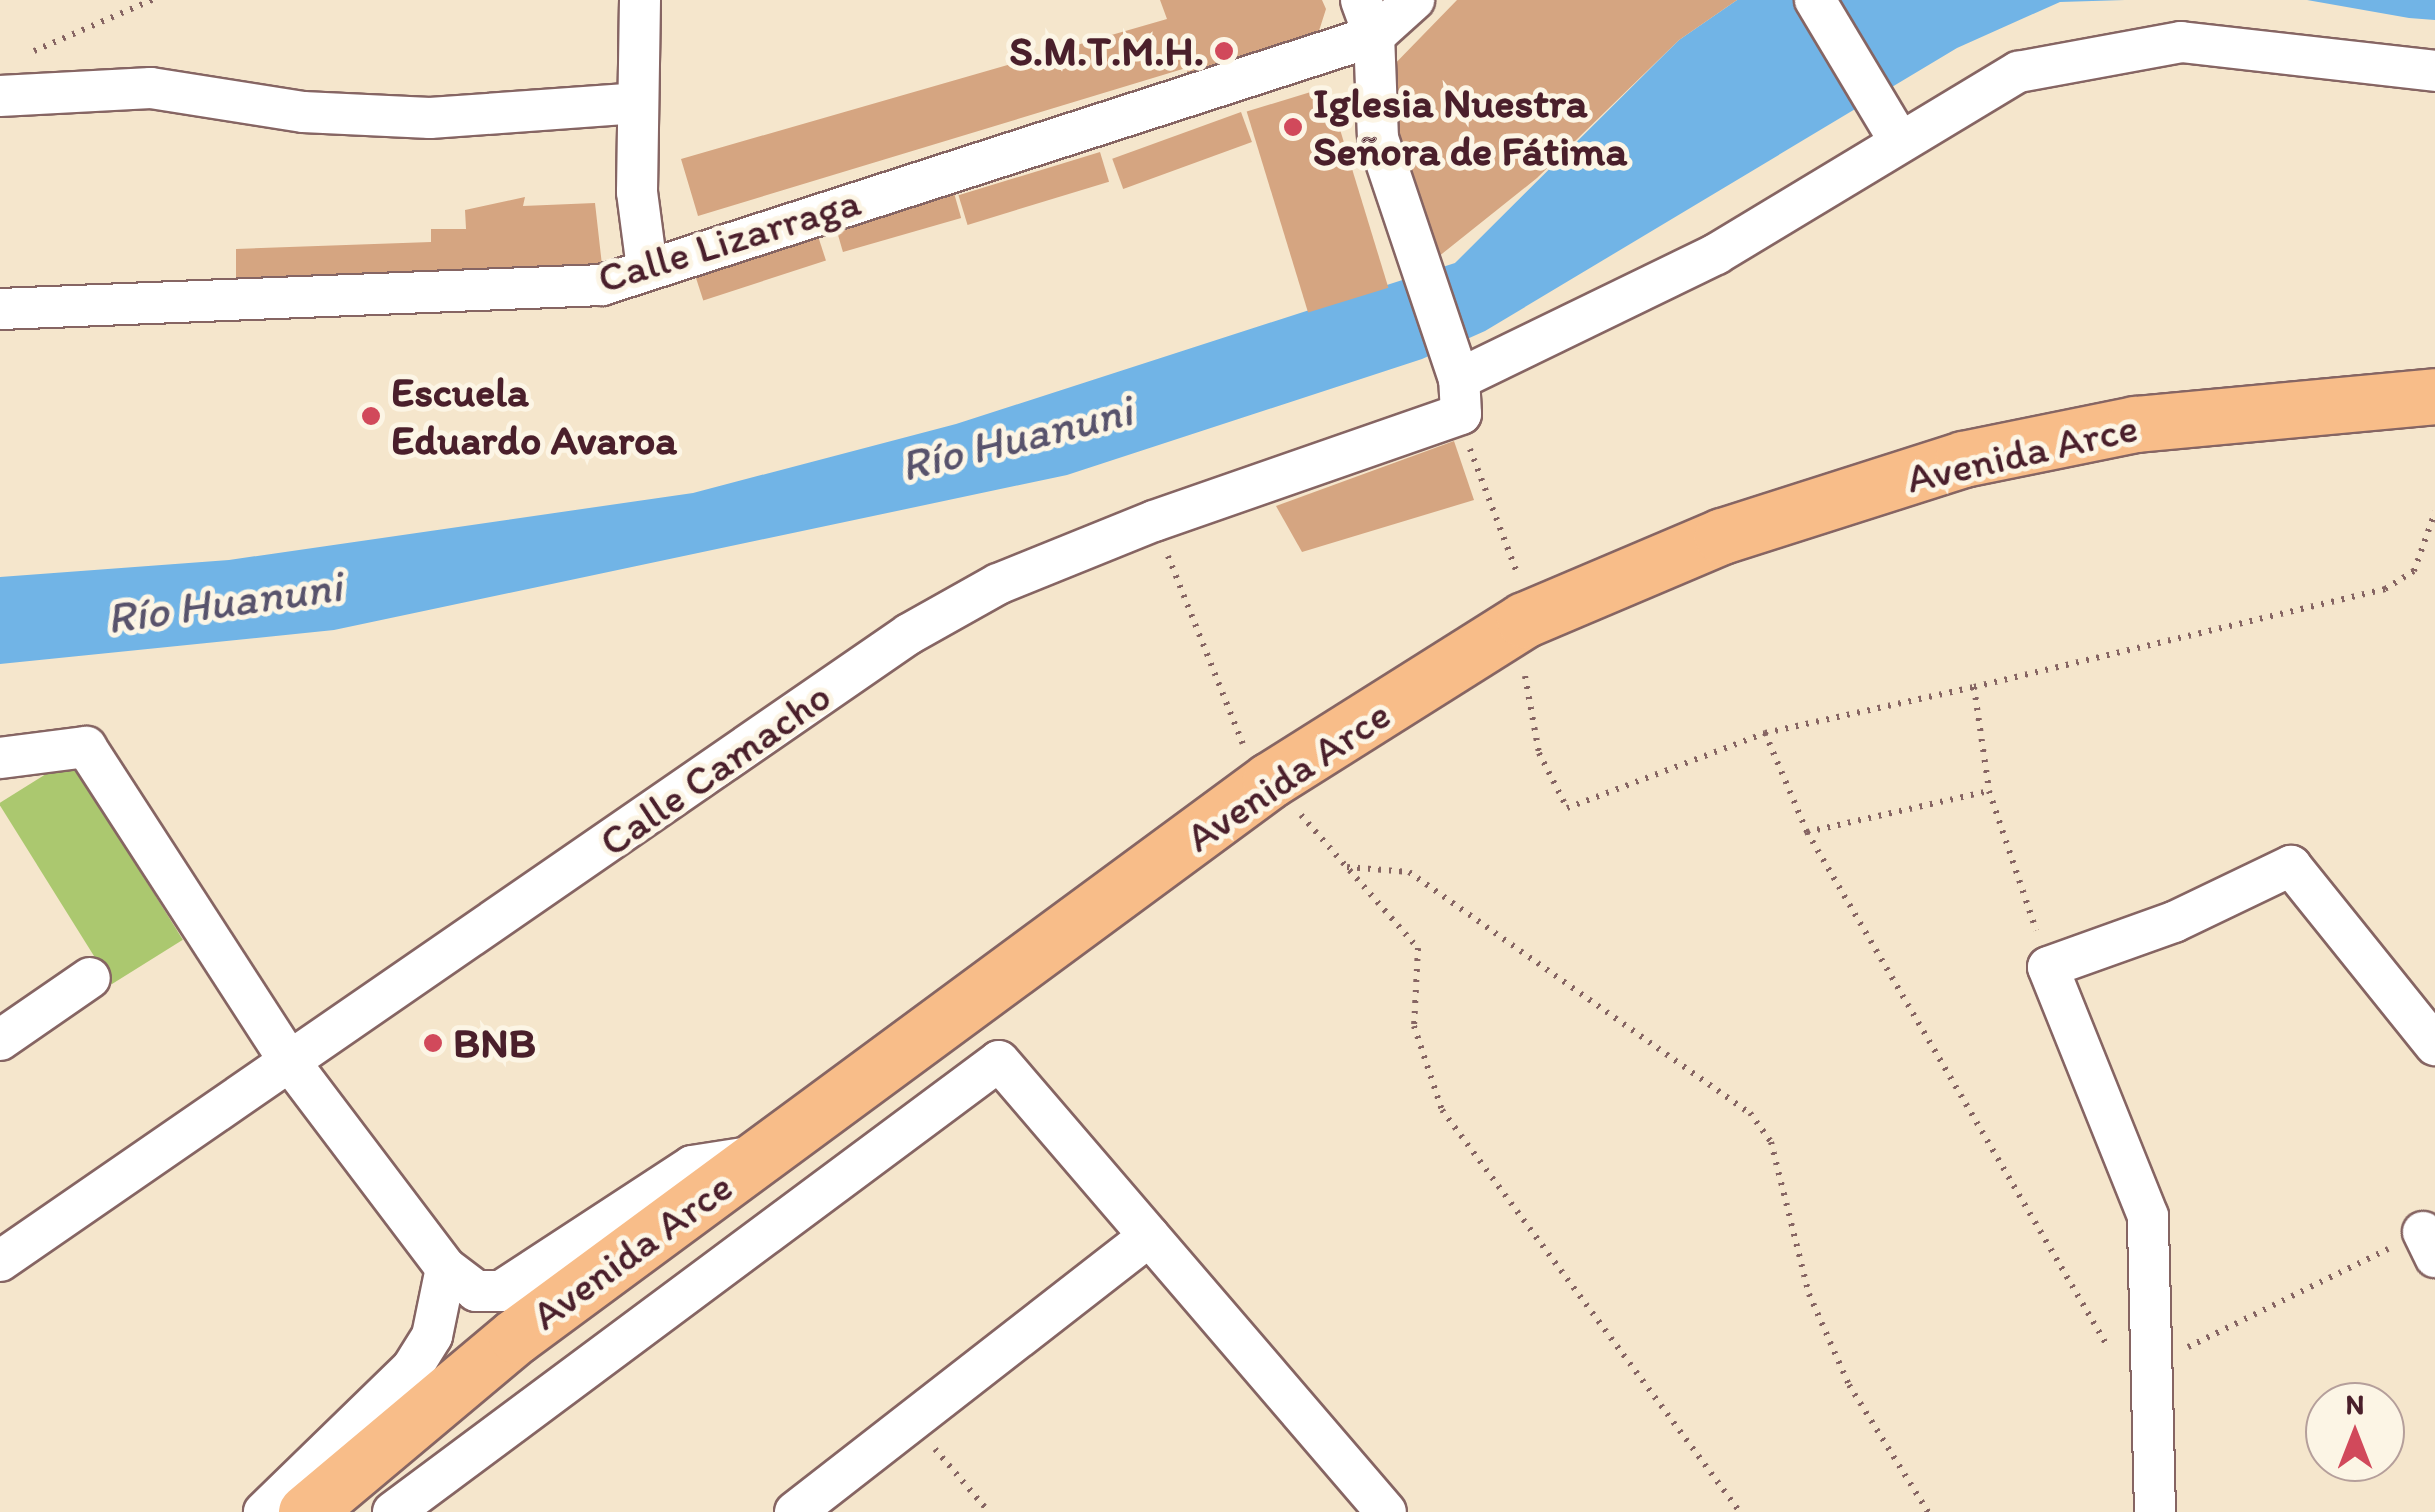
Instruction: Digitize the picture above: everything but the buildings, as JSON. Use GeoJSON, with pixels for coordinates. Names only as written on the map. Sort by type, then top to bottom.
{"type":"FeatureCollection","features":[{"type":"Feature","properties":{"kind":"main road","name":"Avenida Arce"},"geometry":{"type":"LineString","coordinates":[[306,1512],[516,1336],[1270,780],[1535,615],[1722,536],[1963,459],[2135,424],[2435,396]]}},
{"type":"Feature","properties":{"kind":"street"},"geometry":{"type":"LineString","coordinates":[[640,0],[638,103],[647,268]]}},
{"type":"Feature","properties":{"kind":"street"},"geometry":{"type":"LineString","coordinates":[[1414,0],[1367,18],[1378,139],[1457,391]]}},
{"type":"Feature","properties":{"kind":"street"},"geometry":{"type":"LineString","coordinates":[[1815,0],[1874,109],[1900,142]]}},
{"type":"Feature","properties":{"kind":"street","name":"Calle Lizarraga"},"geometry":{"type":"LineString","coordinates":[[0,309],[602,285],[1367,18]]}},
{"type":"Feature","properties":{"kind":"street","name":"Calle Camacho"},"geometry":{"type":"LineString","coordinates":[[0,1262],[909,634],[998,584],[1154,522],[1457,391],[1716,254],[2018,72],[2181,42],[2435,71]]}},
{"type":"Feature","properties":{"kind":"street"},"geometry":{"type":"LineString","coordinates":[[0,96],[151,88],[302,112],[430,118],[638,103]]}},
{"type":"Feature","properties":{"kind":"street"},"geometry":{"type":"LineString","coordinates":[[0,758],[86,747],[290,1062],[446,1268],[476,1292],[500,1292],[692,1166],[764,1155]]}},
{"type":"Feature","properties":{"kind":"street"},"geometry":{"type":"LineString","coordinates":[[2155,1512],[2146,1419],[2155,1363],[2148,1216],[2048,967],[2174,922],[2291,866],[2435,1045]]}},
{"type":"Feature","properties":{"kind":"street"},"geometry":{"type":"LineString","coordinates":[[0,1040],[90,978]]}},
{"type":"Feature","properties":{"kind":"street"},"geometry":{"type":"LineString","coordinates":[[392,1512],[999,1061],[1386,1512]]}},
{"type":"Feature","properties":{"kind":"street"},"geometry":{"type":"LineString","coordinates":[[796,1512],[1149,1236]]}},
{"type":"Feature","properties":{"kind":"street"},"geometry":{"type":"LineString","coordinates":[[264,1512],[413,1367],[432,1336],[446,1268]]}},
{"type":"Feature","properties":{"kind":"path"},"geometry":{"type":"LineString","coordinates":[[18,58],[152,0]]}},
{"type":"Feature","properties":{"kind":"path"},"geometry":{"type":"LineString","coordinates":[[1457,391],[1535,615]]}},
{"type":"Feature","properties":{"kind":"path"},"geometry":{"type":"LineString","coordinates":[[1463,657],[1523,664],[1539,752],[1566,808],[1765,733],[2385,589],[2414,571],[2435,512]]}},
{"type":"Feature","properties":{"kind":"path"},"geometry":{"type":"LineString","coordinates":[[1154,522],[1233,729],[1270,780],[1418,948],[1414,1026],[1442,1110],[1740,1512]]}},
{"type":"Feature","properties":{"kind":"path"},"geometry":{"type":"LineString","coordinates":[[1974,687],[1989,790],[2048,967]]}},
{"type":"Feature","properties":{"kind":"path"},"geometry":{"type":"LineString","coordinates":[[1765,733],[1807,832],[2112,1354]]}},
{"type":"Feature","properties":{"kind":"path"},"geometry":{"type":"LineString","coordinates":[[1807,832],[1989,790]]}},
{"type":"Feature","properties":{"kind":"path"},"geometry":{"type":"LineString","coordinates":[[1346,867],[1409,872],[1750,1114],[1771,1142],[1809,1294],[1849,1384],[1928,1512]]}},
{"type":"Feature","properties":{"kind":"path"},"geometry":{"type":"LineString","coordinates":[[2155,1363],[2429,1244]]}},
{"type":"Feature","properties":{"kind":"path"},"geometry":{"type":"LineString","coordinates":[[911,1422],[989,1512]]}},
{"type":"Feature","properties":{"kind":"green space"},"geometry":{"type":"Polygon","coordinates":[[[70,759],[183,940],[112,984],[0,805],[70,759]]]}},
{"type":"Feature","properties":{"kind":"water","name":"Río Huanuni"},"geometry":{"type":"Polygon","coordinates":[[[1737,0],[2125,0],[2060,2],[1957,48],[1485,331],[1422,359],[1067,475],[334,630],[0,664],[0,577],[229,560],[693,493],[956,424],[1455,263],[1679,40],[1737,0]]]}},
{"type":"Feature","properties":{"kind":"water"},"geometry":{"type":"Polygon","coordinates":[[[2307,0],[2435,0],[2435,20],[2409,18],[2307,0]]]}},
{"type":"Feature","properties":{"kind":"place","name":"S.M.T.M.H."},"geometry":{"type":"Point","coordinates":[1224,51]}},
{"type":"Feature","properties":{"kind":"place","name":"Iglesia Nuestra Señora de Fátima"},"geometry":{"type":"Point","coordinates":[1293,127]}},
{"type":"Feature","properties":{"kind":"place","name":"Escuela Eduardo Avaroa"},"geometry":{"type":"Point","coordinates":[371,416]}},
{"type":"Feature","properties":{"kind":"place","name":"BNB"},"geometry":{"type":"Point","coordinates":[433,1043]}}]}
